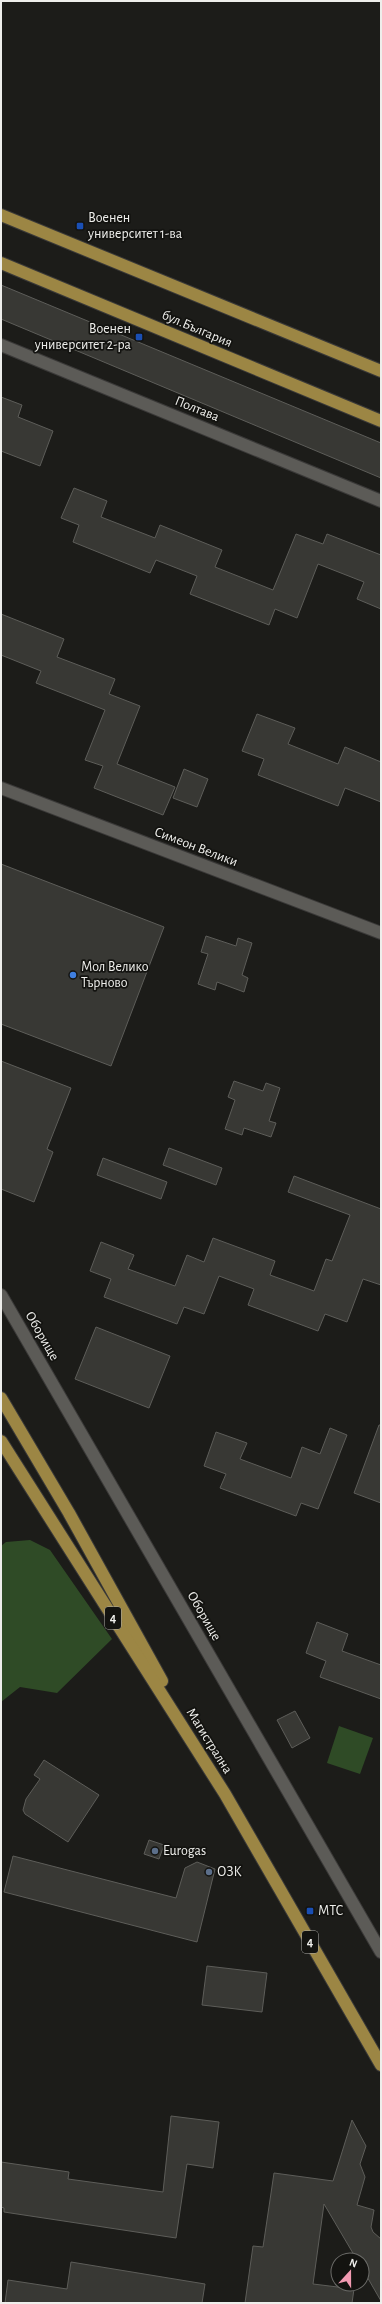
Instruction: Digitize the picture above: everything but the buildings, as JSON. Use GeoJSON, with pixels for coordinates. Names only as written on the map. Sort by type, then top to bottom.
{"type":"FeatureCollection","features":[{"type":"Feature","properties":{"kind":"main road"},"geometry":{"type":"LineString","coordinates":[[1,215],[381,372]]}},
{"type":"Feature","properties":{"kind":"main road","name":"бул.България"},"geometry":{"type":"LineString","coordinates":[[1,264],[381,421]]}},
{"type":"Feature","properties":{"kind":"main road","name":"4"},"geometry":{"type":"LineString","coordinates":[[1,1398],[72,1520],[225,1794]]}},
{"type":"Feature","properties":{"kind":"main road","name":"Магистрална"},"geometry":{"type":"LineString","coordinates":[[1,1441],[225,1794],[381,2065]]}},
{"type":"Feature","properties":{"kind":"street","name":"Полтава"},"geometry":{"type":"LineString","coordinates":[[1,345],[381,501]]}},
{"type":"Feature","properties":{"kind":"street","name":"Симеон Велики"},"geometry":{"type":"LineString","coordinates":[[1,788],[381,933]]}},
{"type":"Feature","properties":{"kind":"street","name":"Оборище"},"geometry":{"type":"LineString","coordinates":[[1,1295],[381,1952]]}},
{"type":"Feature","properties":{"kind":"green space"},"geometry":{"type":"Polygon","coordinates":[[[30,1540],[50,1550],[112,1639],[57,1693],[20,1687],[1,1702],[1,1546],[6,1542],[30,1540]]]}},
{"type":"Feature","properties":{"kind":"green space"},"geometry":{"type":"Polygon","coordinates":[[[339,1726],[373,1738],[360,1774],[327,1763],[339,1726]]]}},
{"type":"Feature","properties":{"kind":"place","name":"Военен университет 1-ва"},"geometry":{"type":"Point","coordinates":[80,226]}},
{"type":"Feature","properties":{"kind":"place","name":"Военен университет 2-ра"},"geometry":{"type":"Point","coordinates":[139,337]}},
{"type":"Feature","properties":{"kind":"place","name":"Мол Велико Търново"},"geometry":{"type":"Point","coordinates":[73,975]}},
{"type":"Feature","properties":{"kind":"place","name":"Eurogas"},"geometry":{"type":"Point","coordinates":[155,1851]}},
{"type":"Feature","properties":{"kind":"place","name":"ОЗК"},"geometry":{"type":"Point","coordinates":[209,1872]}},
{"type":"Feature","properties":{"kind":"place","name":"МТС"},"geometry":{"type":"Point","coordinates":[310,1911]}}]}
